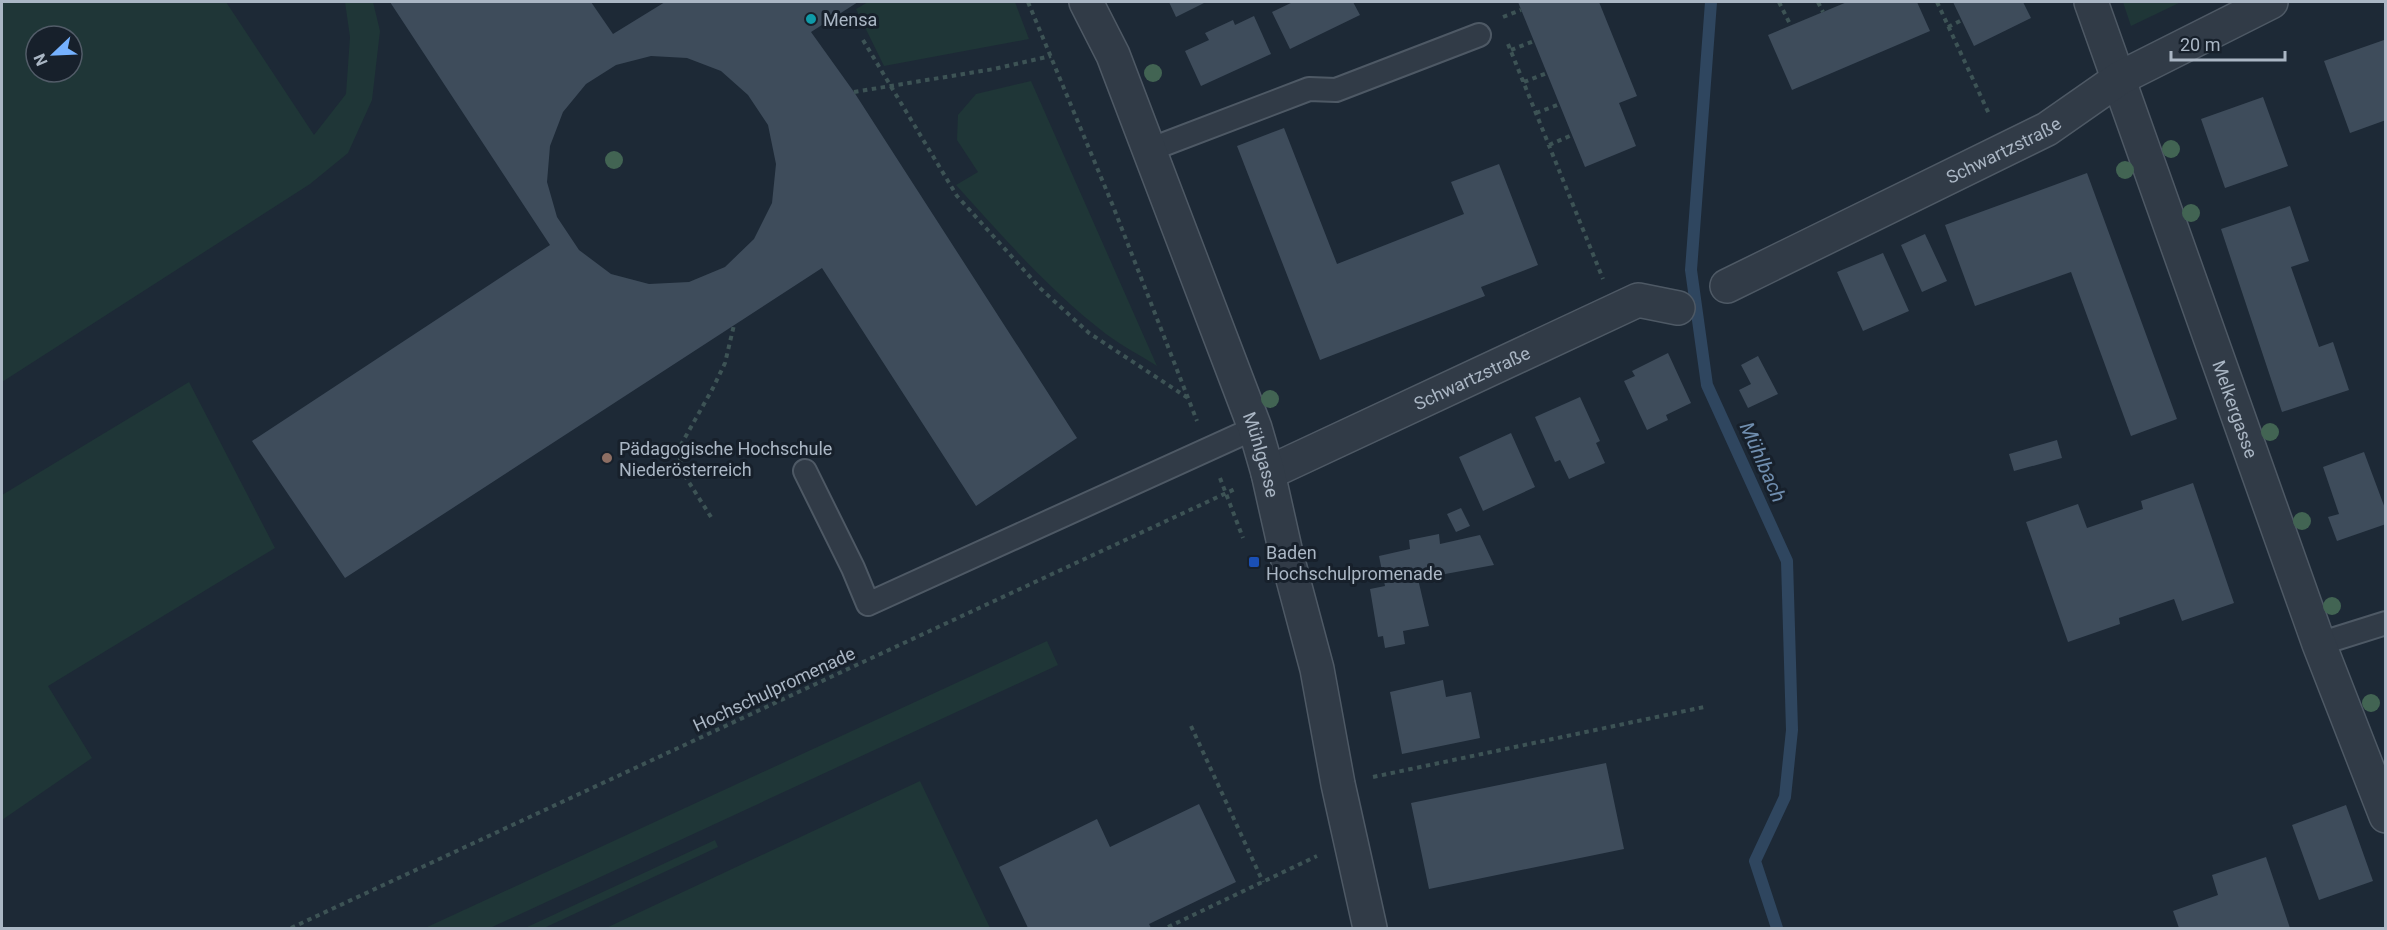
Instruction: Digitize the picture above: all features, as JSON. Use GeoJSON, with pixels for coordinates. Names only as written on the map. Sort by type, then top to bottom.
{"type":"FeatureCollection","features":[{"type":"Feature","properties":{"kind":"street","name":"Mühlgasse"},"geometry":{"type":"LineString","coordinates":[[1086,2],[1113,55],[1255,428],[1317,669],[1338,784],[1370,928]]}},
{"type":"Feature","properties":{"kind":"street","name":"Melkergasse"},"geometry":{"type":"LineString","coordinates":[[2091,2],[2120,78],[2319,644],[2385,816]]}},
{"type":"Feature","properties":{"kind":"street","name":"Schwartzstraße"},"geometry":{"type":"LineString","coordinates":[[1727,286],[2047,129],[2120,78],[2271,2]]}},
{"type":"Feature","properties":{"kind":"street","name":"Schwartzstraße"},"geometry":{"type":"LineString","coordinates":[[1268,473],[1638,300],[1678,308]]}},
{"type":"Feature","properties":{"kind":"lane"},"geometry":{"type":"LineString","coordinates":[[1149,150],[1309,89],[1336,90],[1479,35]]}},
{"type":"Feature","properties":{"kind":"lane"},"geometry":{"type":"LineString","coordinates":[[805,471],[868,604],[1255,428]]}},
{"type":"Feature","properties":{"kind":"lane"},"geometry":{"type":"LineString","coordinates":[[2319,644],[2385,624]]}},
{"type":"Feature","properties":{"kind":"path"},"geometry":{"type":"LineString","coordinates":[[1779,2],[1791,26]]}},
{"type":"Feature","properties":{"kind":"path"},"geometry":{"type":"LineString","coordinates":[[1818,2],[1823,12]]}},
{"type":"Feature","properties":{"kind":"path"},"geometry":{"type":"LineString","coordinates":[[1937,2],[2005,150]]}},
{"type":"Feature","properties":{"kind":"path"},"geometry":{"type":"LineString","coordinates":[[1498,19],[1521,10]]}},
{"type":"Feature","properties":{"kind":"path"},"geometry":{"type":"LineString","coordinates":[[1948,27],[1962,20]]}},
{"type":"Feature","properties":{"kind":"path"},"geometry":{"type":"LineString","coordinates":[[863,40],[957,196],[1041,289],[1089,333],[1188,399]]}},
{"type":"Feature","properties":{"kind":"path"},"geometry":{"type":"LineString","coordinates":[[1507,40],[1615,310]]}},
{"type":"Feature","properties":{"kind":"path"},"geometry":{"type":"LineString","coordinates":[[1511,50],[1534,41]]}},
{"type":"Feature","properties":{"kind":"path"},"geometry":{"type":"LineString","coordinates":[[854,92],[994,69],[1051,56]]}},
{"type":"Feature","properties":{"kind":"path"},"geometry":{"type":"LineString","coordinates":[[1524,82],[1547,73]]}},
{"type":"Feature","properties":{"kind":"path"},"geometry":{"type":"LineString","coordinates":[[1536,113],[1560,104]]}},
{"type":"Feature","properties":{"kind":"path"},"geometry":{"type":"LineString","coordinates":[[1549,144],[1572,135]]}},
{"type":"Feature","properties":{"kind":"path"},"geometry":{"type":"LineString","coordinates":[[711,517],[683,473],[678,450],[725,363],[734,325]]}},
{"type":"Feature","properties":{"kind":"path","name":"Hochschulpromenade"},"geometry":{"type":"LineString","coordinates":[[291,928],[1268,473]]}},
{"type":"Feature","properties":{"kind":"path"},"geometry":{"type":"LineString","coordinates":[[1338,784],[1704,707]]}},
{"type":"Feature","properties":{"kind":"path"},"geometry":{"type":"LineString","coordinates":[[1191,726],[1263,882]]}},
{"type":"Feature","properties":{"kind":"path"},"geometry":{"type":"LineString","coordinates":[[1168,927],[1350,840]]}},
{"type":"Feature","properties":{"kind":"green space"},"geometry":{"type":"Polygon","coordinates":[[[2,2],[226,2],[314,135],[346,94],[350,37],[345,2],[373,2],[380,31],[372,100],[348,153],[310,184],[2,382],[2,2]]]}},
{"type":"Feature","properties":{"kind":"green space"},"geometry":{"type":"Polygon","coordinates":[[[868,2],[1015,2],[1029,39],[884,66],[856,9],[868,2]]]}},
{"type":"Feature","properties":{"kind":"green space"},"geometry":{"type":"Polygon","coordinates":[[[2123,2],[2181,2],[2131,26],[2123,2]]]}},
{"type":"Feature","properties":{"kind":"green space"},"geometry":{"type":"Polygon","coordinates":[[[1031,81],[1157,366],[1118,343],[1066,300],[1028,263],[956,185],[978,172],[957,140],[958,115],[976,94],[1031,81]]]}},
{"type":"Feature","properties":{"kind":"green space"},"geometry":{"type":"Polygon","coordinates":[[[189,382],[275,548],[48,686],[92,758],[2,820],[2,495],[189,382]]]}},
{"type":"Feature","properties":{"kind":"green space"},"geometry":{"type":"Polygon","coordinates":[[[1047,641],[1058,665],[490,928],[425,928],[1047,641]]]}},
{"type":"Feature","properties":{"kind":"green space"},"geometry":{"type":"Polygon","coordinates":[[[920,781],[990,928],[606,928],[920,781]]]}},
{"type":"Feature","properties":{"kind":"green space"},"geometry":{"type":"Polygon","coordinates":[[[715,840],[718,847],[544,928],[525,928],[715,840]]]}},
{"type":"Feature","properties":{"kind":"building"},"geometry":{"type":"Polygon","coordinates":[[[390,2],[591,2],[613,34],[665,2],[858,2],[811,32],[854,92],[1077,438],[976,506],[822,268],[345,578],[252,441],[550,245],[390,2]],[[651,56],[616,65],[586,84],[563,112],[550,146],[547,182],[557,217],[579,250],[611,274],[649,284],[689,282],[725,267],[754,239],[772,203],[776,164],[768,125],[748,95],[721,71],[687,58],[651,56]]]}},
{"type":"Feature","properties":{"kind":"building"},"geometry":{"type":"Polygon","coordinates":[[[1169,2],[1206,2],[1176,17],[1169,2]]]}},
{"type":"Feature","properties":{"kind":"building"},"geometry":{"type":"Polygon","coordinates":[[[1293,2],[1353,2],[1360,15],[1290,49],[1272,12],[1293,2]]]}},
{"type":"Feature","properties":{"kind":"building"},"geometry":{"type":"Polygon","coordinates":[[[1518,2],[1599,2],[1637,96],[1619,103],[1636,146],[1585,167],[1518,2]]]}},
{"type":"Feature","properties":{"kind":"building"},"geometry":{"type":"Polygon","coordinates":[[[1847,2],[1917,2],[1930,31],[1792,90],[1768,35],[1847,2]]]}},
{"type":"Feature","properties":{"kind":"building"},"geometry":{"type":"Polygon","coordinates":[[[1953,2],[2023,2],[2031,18],[1974,46],[1953,2]]]}},
{"type":"Feature","properties":{"kind":"building"},"geometry":{"type":"Polygon","coordinates":[[[1254,16],[1271,54],[1201,86],[1185,51],[1209,40],[1205,33],[1233,20],[1235,25],[1254,16]]]}},
{"type":"Feature","properties":{"kind":"building"},"geometry":{"type":"Polygon","coordinates":[[[2384,40],[2386,45],[2386,120],[2350,133],[2324,61],[2384,40]]]}},
{"type":"Feature","properties":{"kind":"building"},"geometry":{"type":"Polygon","coordinates":[[[2263,97],[2288,166],[2225,188],[2201,119],[2263,97]]]}},
{"type":"Feature","properties":{"kind":"building"},"geometry":{"type":"Polygon","coordinates":[[[1284,128],[1337,264],[1464,214],[1451,182],[1499,164],[1538,265],[1481,287],[1485,296],[1320,360],[1237,146],[1284,128]]]}},
{"type":"Feature","properties":{"kind":"building"},"geometry":{"type":"Polygon","coordinates":[[[2087,173],[2177,419],[2131,436],[2071,272],[1975,306],[1945,225],[2087,173]]]}},
{"type":"Feature","properties":{"kind":"building"},"geometry":{"type":"Polygon","coordinates":[[[2290,206],[2309,261],[2291,267],[2319,347],[2333,342],[2349,390],[2282,412],[2221,229],[2290,206]]]}},
{"type":"Feature","properties":{"kind":"building"},"geometry":{"type":"Polygon","coordinates":[[[1925,234],[1947,281],[1922,292],[1901,245],[1925,234]]]}},
{"type":"Feature","properties":{"kind":"building"},"geometry":{"type":"Polygon","coordinates":[[[1883,253],[1909,311],[1863,331],[1837,272],[1883,253]]]}},
{"type":"Feature","properties":{"kind":"building"},"geometry":{"type":"Polygon","coordinates":[[[1668,353],[1691,403],[1666,415],[1668,420],[1647,430],[1624,381],[1635,376],[1632,371],[1668,353]]]}},
{"type":"Feature","properties":{"kind":"building"},"geometry":{"type":"Polygon","coordinates":[[[1758,356],[1778,394],[1748,408],[1739,390],[1751,384],[1741,365],[1758,356]]]}},
{"type":"Feature","properties":{"kind":"building"},"geometry":{"type":"Polygon","coordinates":[[[1580,397],[1600,441],[1596,443],[1605,463],[1569,479],[1560,460],[1555,462],[1535,417],[1580,397]]]}},
{"type":"Feature","properties":{"kind":"building"},"geometry":{"type":"Polygon","coordinates":[[[1511,433],[1535,487],[1483,511],[1459,457],[1511,433]]]}},
{"type":"Feature","properties":{"kind":"building"},"geometry":{"type":"Polygon","coordinates":[[[2057,440],[2062,458],[2014,471],[2009,454],[2057,440]]]}},
{"type":"Feature","properties":{"kind":"building"},"geometry":{"type":"Polygon","coordinates":[[[2364,452],[2386,511],[2386,524],[2337,541],[2328,517],[2339,514],[2323,467],[2364,452]]]}},
{"type":"Feature","properties":{"kind":"building"},"geometry":{"type":"Polygon","coordinates":[[[2193,483],[2234,603],[2182,621],[2174,599],[2119,618],[2120,624],[2068,642],[2026,522],[2078,504],[2087,528],[2143,509],[2141,501],[2193,483]]]}},
{"type":"Feature","properties":{"kind":"building"},"geometry":{"type":"Polygon","coordinates":[[[1461,508],[1470,526],[1456,532],[1447,514],[1461,508]]]}},
{"type":"Feature","properties":{"kind":"building"},"geometry":{"type":"Polygon","coordinates":[[[1439,534],[1440,544],[1480,535],[1494,565],[1418,579],[1429,626],[1403,631],[1405,644],[1385,648],[1383,636],[1378,637],[1370,589],[1385,586],[1379,556],[1410,549],[1409,540],[1439,534]]]}},
{"type":"Feature","properties":{"kind":"building"},"geometry":{"type":"Polygon","coordinates":[[[1443,680],[1446,697],[1471,692],[1480,738],[1402,754],[1390,692],[1443,680]]]}},
{"type":"Feature","properties":{"kind":"building"},"geometry":{"type":"Polygon","coordinates":[[[1606,763],[1624,849],[1429,889],[1411,803],[1606,763]]]}},
{"type":"Feature","properties":{"kind":"building"},"geometry":{"type":"Polygon","coordinates":[[[1199,804],[1236,882],[1149,924],[1151,928],[1028,928],[999,867],[1097,819],[1110,847],[1199,804]]]}},
{"type":"Feature","properties":{"kind":"building"},"geometry":{"type":"Polygon","coordinates":[[[2346,805],[2373,881],[2319,900],[2292,825],[2346,805]]]}},
{"type":"Feature","properties":{"kind":"building"},"geometry":{"type":"Polygon","coordinates":[[[2266,857],[2290,928],[2179,928],[2173,911],[2218,895],[2212,875],[2266,857]]]}},
{"type":"Feature","properties":{"kind":"waterway","name":"Mühlbach"},"geometry":{"type":"LineString","coordinates":[[1711,2],[1691,270],[1707,385],[1787,561],[1792,730],[1785,797],[1755,861],[1777,928]]}},
{"type":"Feature","properties":{"kind":"place","name":"Mensa"},"geometry":{"type":"Point","coordinates":[811,19]}},
{"type":"Feature","properties":{"kind":"place","name":"Pädagogische Hochschule Niederösterreich"},"geometry":{"type":"Point","coordinates":[607,458]}},
{"type":"Feature","properties":{"kind":"place","name":"Baden Hochschulpromenade"},"geometry":{"type":"Point","coordinates":[1254,562]}}]}
